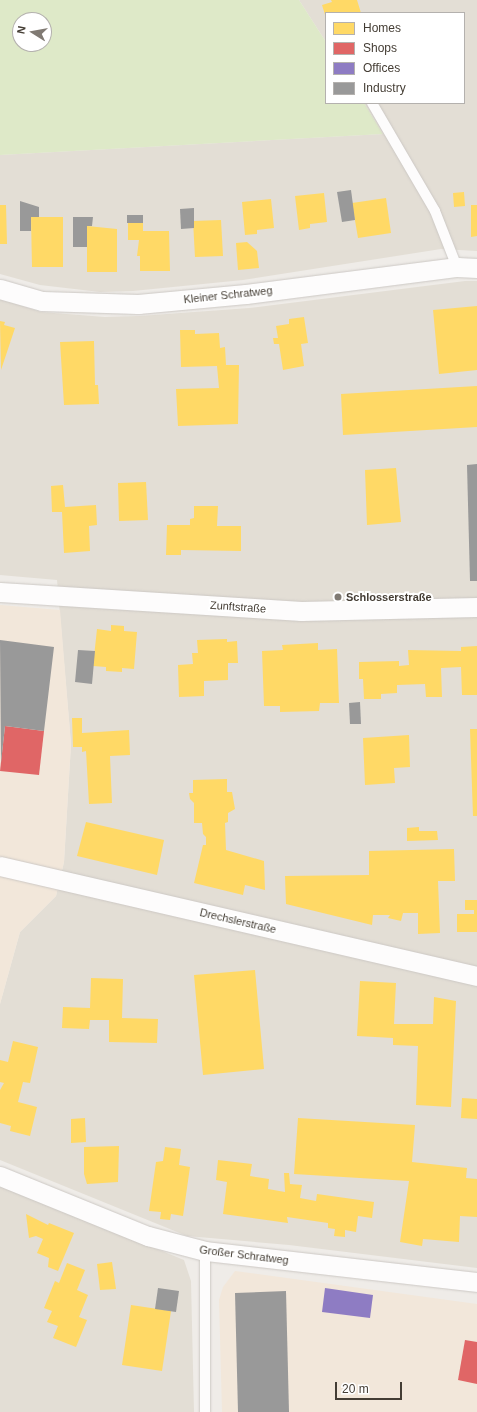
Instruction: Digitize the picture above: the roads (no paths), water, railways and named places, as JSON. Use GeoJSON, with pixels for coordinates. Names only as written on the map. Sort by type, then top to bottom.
{"type":"FeatureCollection","features":[{"type":"Feature","properties":{"kind":"street","name":"Kleiner Schratweg"},"geometry":{"type":"LineString","coordinates":[[0,290],[42,301],[138,304],[246,294],[457,267],[477,268]]}},
{"type":"Feature","properties":{"kind":"street","name":"Zunftstraße"},"geometry":{"type":"LineString","coordinates":[[0,592],[302,611],[477,607]]}},
{"type":"Feature","properties":{"kind":"street","name":"Drechslerstraße"},"geometry":{"type":"LineString","coordinates":[[0,866],[477,976]]}},
{"type":"Feature","properties":{"kind":"street","name":"Großer Schratweg"},"geometry":{"type":"LineString","coordinates":[[0,1176],[148,1236],[205,1251],[477,1282]]}},
{"type":"Feature","properties":{"kind":"lane"},"geometry":{"type":"LineString","coordinates":[[373,104],[436,211],[457,267]]}},
{"type":"Feature","properties":{"kind":"lane"},"geometry":{"type":"LineString","coordinates":[[205,1251],[205,1412]]}},
{"type":"Feature","properties":{"kind":"place","name":"Schlosserstraße"},"geometry":{"type":"Point","coordinates":[338,597]}}]}
